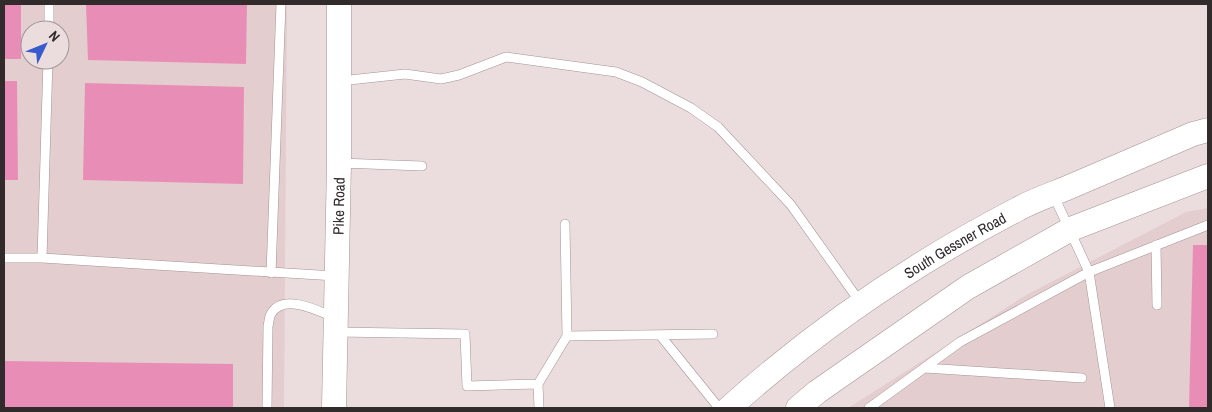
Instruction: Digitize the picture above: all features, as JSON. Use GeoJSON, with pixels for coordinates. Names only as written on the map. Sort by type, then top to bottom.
{"type":"FeatureCollection","features":[{"type":"Feature","properties":{"kind":"main road","name":"Pike Road"},"geometry":{"type":"LineString","coordinates":[[334,408],[339,163],[339,4]]}},
{"type":"Feature","properties":{"kind":"main road","name":"South Gessner Road"},"geometry":{"type":"LineString","coordinates":[[729,408],[771,371],[882,289],[1020,208],[1184,138],[1208,130]]}},
{"type":"Feature","properties":{"kind":"main road"},"geometry":{"type":"LineString","coordinates":[[798,408],[817,392],[968,287],[1069,230],[1208,176]]}},
{"type":"Feature","properties":{"kind":"lane"},"geometry":{"type":"LineString","coordinates":[[49,4],[49,20]]}},
{"type":"Feature","properties":{"kind":"lane"},"geometry":{"type":"LineString","coordinates":[[271,273],[281,4]]}},
{"type":"Feature","properties":{"kind":"lane"},"geometry":{"type":"LineString","coordinates":[[339,81],[405,74],[441,79],[506,57],[616,72],[642,82],[691,108],[718,127],[791,205],[861,304]]}},
{"type":"Feature","properties":{"kind":"lane"},"geometry":{"type":"LineString","coordinates":[[42,258],[48,70]]}},
{"type":"Feature","properties":{"kind":"lane"},"geometry":{"type":"LineString","coordinates":[[339,163],[422,166]]}},
{"type":"Feature","properties":{"kind":"lane"},"geometry":{"type":"LineString","coordinates":[[1052,194],[1089,272],[1110,408]]}},
{"type":"Feature","properties":{"kind":"lane"},"geometry":{"type":"LineString","coordinates":[[539,408],[538,384],[567,336],[565,224]]}},
{"type":"Feature","properties":{"kind":"lane"},"geometry":{"type":"LineString","coordinates":[[869,408],[960,342],[1089,272],[1208,225]]}},
{"type":"Feature","properties":{"kind":"lane"},"geometry":{"type":"LineString","coordinates":[[1156,246],[1157,305]]}},
{"type":"Feature","properties":{"kind":"lane"},"geometry":{"type":"LineString","coordinates":[[4,258],[42,258],[337,277]]}},
{"type":"Feature","properties":{"kind":"lane"},"geometry":{"type":"LineString","coordinates":[[267,408],[268,326],[271,314],[279,307],[290,304],[302,305],[336,325],[465,334],[467,386],[538,384]]}},
{"type":"Feature","properties":{"kind":"lane"},"geometry":{"type":"LineString","coordinates":[[567,336],[713,334]]}},
{"type":"Feature","properties":{"kind":"lane"},"geometry":{"type":"LineString","coordinates":[[660,335],[719,408]]}},
{"type":"Feature","properties":{"kind":"lane"},"geometry":{"type":"LineString","coordinates":[[924,368],[1082,378]]}},
{"type":"Feature","properties":{"kind":"shaded area"},"geometry":{"type":"Polygon","coordinates":[[[4,4],[287,4],[284,408],[4,408],[4,4]]]}},
{"type":"Feature","properties":{"kind":"shaded area"},"geometry":{"type":"Polygon","coordinates":[[[1208,208],[1208,408],[848,408],[1028,294],[1186,212],[1208,208]]]}},
{"type":"Feature","properties":{"kind":"building"},"geometry":{"type":"Polygon","coordinates":[[[4,4],[21,4],[20,59],[4,59],[4,4]]]}},
{"type":"Feature","properties":{"kind":"building"},"geometry":{"type":"Polygon","coordinates":[[[86,4],[247,4],[246,64],[88,60],[86,4]]]}},
{"type":"Feature","properties":{"kind":"building"},"geometry":{"type":"Polygon","coordinates":[[[4,81],[17,81],[18,180],[4,180],[4,81]]]}},
{"type":"Feature","properties":{"kind":"building"},"geometry":{"type":"Polygon","coordinates":[[[85,83],[244,87],[243,184],[83,180],[85,83]]]}},
{"type":"Feature","properties":{"kind":"building"},"geometry":{"type":"Polygon","coordinates":[[[1193,245],[1208,245],[1208,408],[1189,408],[1193,245]]]}},
{"type":"Feature","properties":{"kind":"building"},"geometry":{"type":"Polygon","coordinates":[[[4,361],[233,364],[233,408],[4,408],[4,361]]]}}]}
